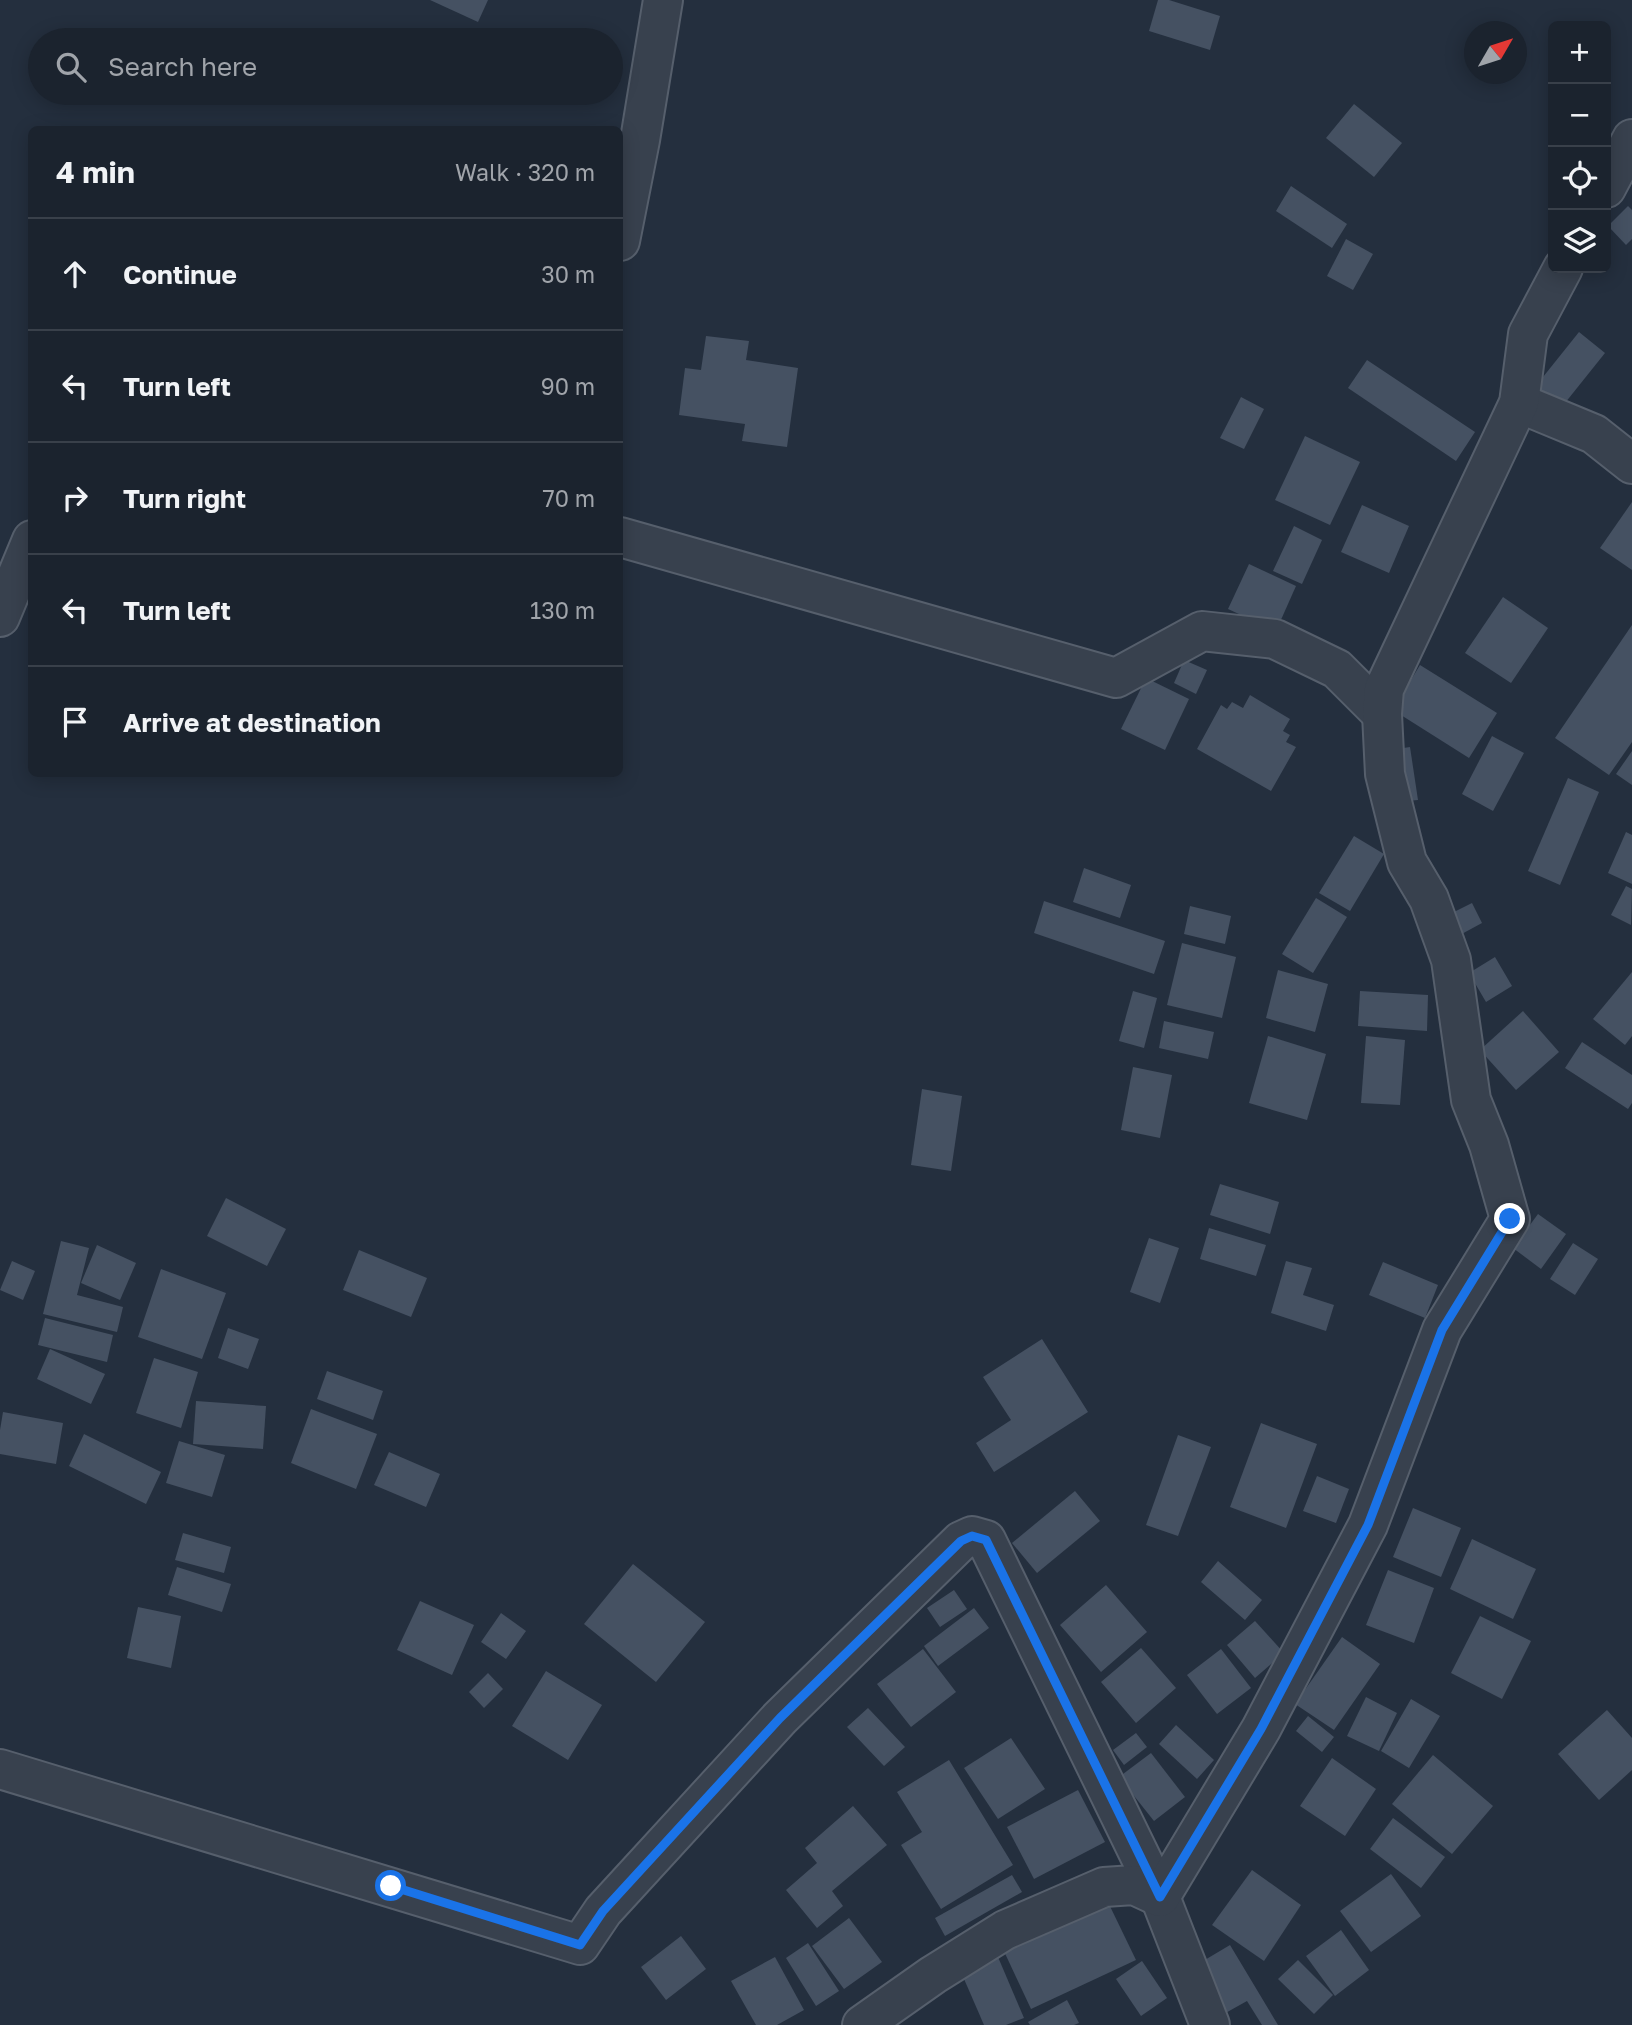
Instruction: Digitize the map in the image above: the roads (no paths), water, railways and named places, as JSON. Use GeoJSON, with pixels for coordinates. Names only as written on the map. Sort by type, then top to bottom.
{"type":"FeatureCollection","features":[{"type":"Feature","properties":{"kind":"street"},"geometry":{"type":"LineString","coordinates":[[623,224],[663,0]]}},
{"type":"Feature","properties":{"kind":"street"},"geometry":{"type":"LineString","coordinates":[[1611,179],[1632,139]]}},
{"type":"Feature","properties":{"kind":"street"},"geometry":{"type":"LineString","coordinates":[[1160,1897],[1261,1729],[1362,1537],[1442,1330],[1510,1219],[1489,1145],[1471,1100],[1451,960],[1429,899],[1407,862],[1385,774],[1382,714],[1384,689],[1519,403],[1528,334],[1560,273]]}},
{"type":"Feature","properties":{"kind":"street"},"geometry":{"type":"LineString","coordinates":[[1519,403],[1594,434],[1632,464]]}},
{"type":"Feature","properties":{"kind":"street"},"geometry":{"type":"LineString","coordinates":[[623,538],[1116,678],[1202,631],[1275,639],[1337,669],[1382,714]]}},
{"type":"Feature","properties":{"kind":"street"},"geometry":{"type":"LineString","coordinates":[[0,617],[28,550]]}},
{"type":"Feature","properties":{"kind":"street"},"geometry":{"type":"LineString","coordinates":[[0,1769],[580,1945],[603,1911],[780,1718],[961,1541],[972,1536],[986,1540],[1160,1897],[1210,2025]]}},
{"type":"Feature","properties":{"kind":"street"},"geometry":{"type":"LineString","coordinates":[[862,2025],[933,1975],[1005,1930],[1104,1887],[1134,1885],[1160,1897]]}}]}
